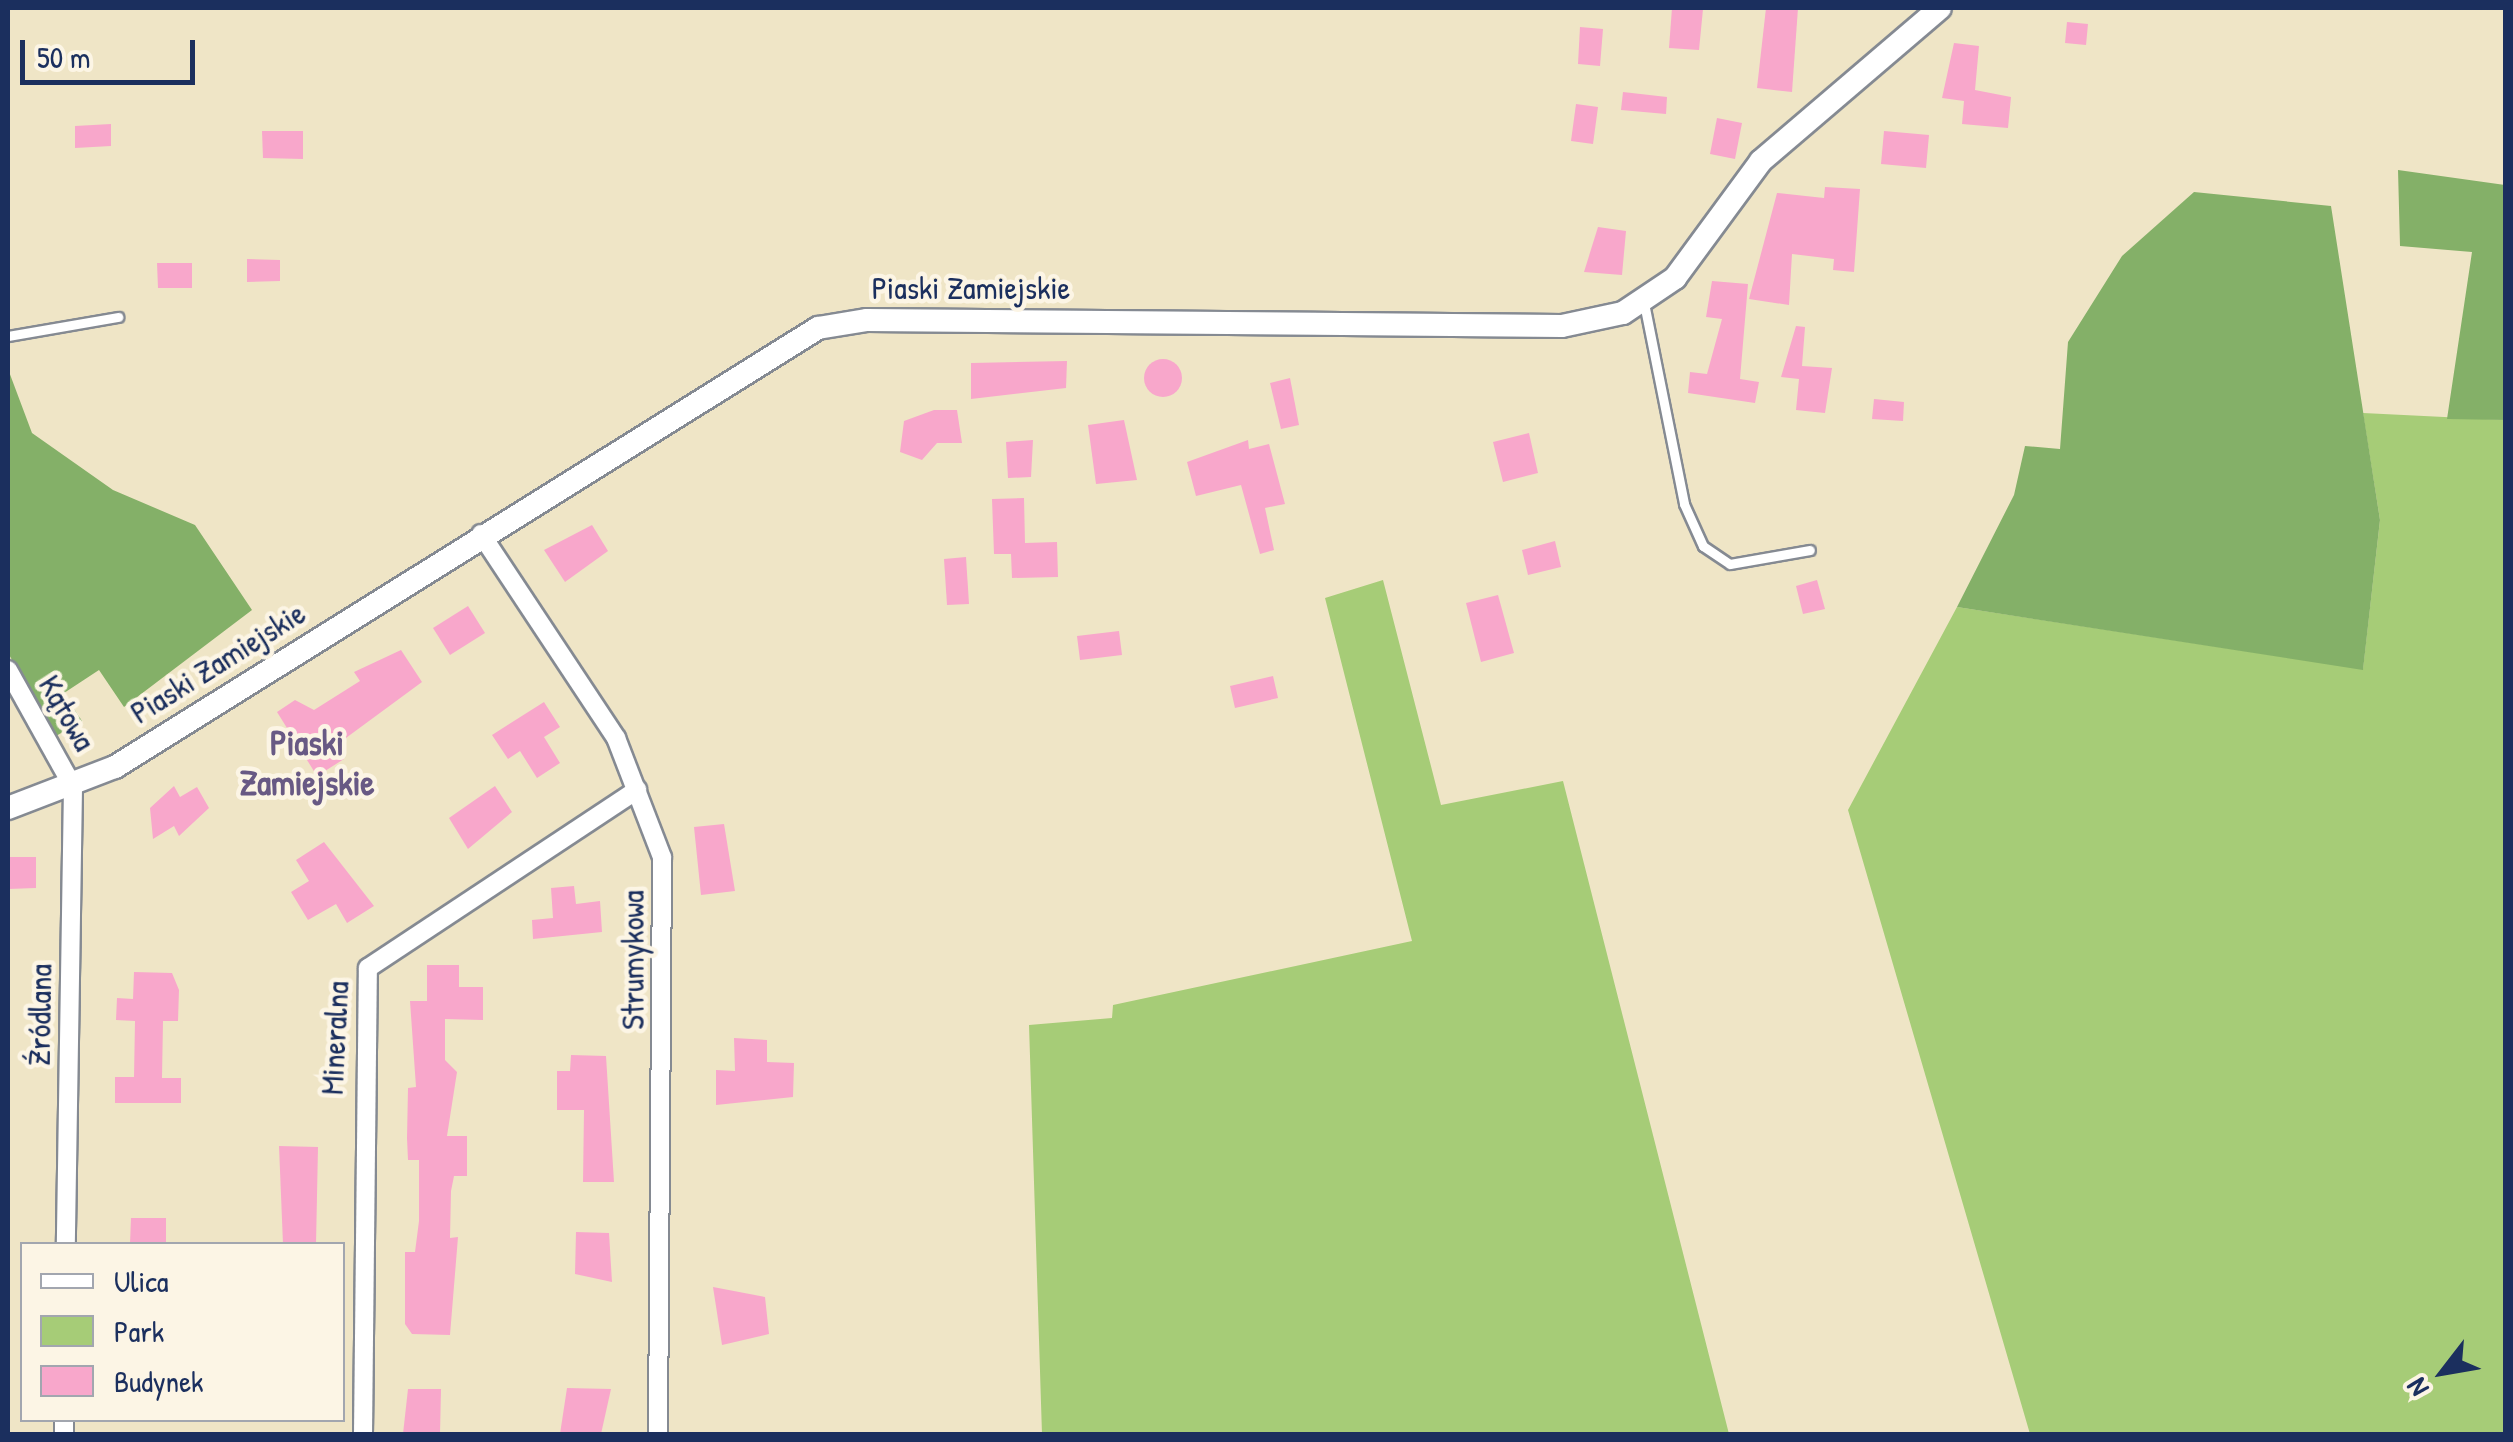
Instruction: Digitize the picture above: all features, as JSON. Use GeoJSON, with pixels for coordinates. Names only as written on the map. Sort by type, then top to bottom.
{"type":"FeatureCollection","features":[{"type":"Feature","properties":{"kind":"street","name":"Piaski Zamiejskie"},"geometry":{"type":"LineString","coordinates":[[8,808],[73,787],[766,353],[830,324],[1562,326],[1644,302],[1686,266],[1761,161],[1940,8]]}},
{"type":"Feature","properties":{"kind":"street","name":"Strumykowa"},"geometry":{"type":"LineString","coordinates":[[482,534],[616,738],[662,857],[658,1434]]}},
{"type":"Feature","properties":{"kind":"street","name":"Kątowa"},"geometry":{"type":"LineString","coordinates":[[8,670],[73,787]]}},
{"type":"Feature","properties":{"kind":"street","name":"Źródlana"},"geometry":{"type":"LineString","coordinates":[[66,1242],[73,787]]}},
{"type":"Feature","properties":{"kind":"street","name":"Mineralna"},"geometry":{"type":"LineString","coordinates":[[363,1434],[368,968],[637,790]]}},
{"type":"Feature","properties":{"kind":"lane"},"geometry":{"type":"LineString","coordinates":[[1644,302],[1684,504],[1702,546],[1730,564],[1810,550]]}},
{"type":"Feature","properties":{"kind":"lane"},"geometry":{"type":"LineString","coordinates":[[8,336],[118,317]]}},
{"type":"Feature","properties":{"kind":"green space"},"geometry":{"type":"Polygon","coordinates":[[[2398,170],[2505,185],[2505,420],[2447,419],[2472,252],[2400,246],[2398,170]]]}},
{"type":"Feature","properties":{"kind":"green space"},"geometry":{"type":"Polygon","coordinates":[[[2194,192],[2331,206],[2380,520],[2363,670],[1957,607],[2014,495],[2025,446],[2060,449],[2068,342],[2122,256],[2194,192]]]}},
{"type":"Feature","properties":{"kind":"green space"},"geometry":{"type":"Polygon","coordinates":[[[8,369],[32,433],[113,490],[195,525],[252,610],[124,707],[99,670],[64,693],[82,721],[56,736],[8,653],[8,369]]]}},
{"type":"Feature","properties":{"kind":"green space"},"geometry":{"type":"Polygon","coordinates":[[[2363,413],[2505,420],[2505,1434],[2030,1434],[1848,810],[1957,607],[2363,669],[2380,520],[2363,413]]]}},
{"type":"Feature","properties":{"kind":"green space"},"geometry":{"type":"Polygon","coordinates":[[[1383,580],[1441,805],[1563,781],[1729,1434],[1042,1434],[1029,1025],[1112,1018],[1113,1005],[1412,941],[1325,598],[1383,580]]]}},
{"type":"Feature","properties":{"kind":"building"},"geometry":{"type":"Polygon","coordinates":[[[1672,8],[1703,9],[1699,50],[1669,48],[1672,8]]]}},
{"type":"Feature","properties":{"kind":"building"},"geometry":{"type":"Polygon","coordinates":[[[1766,8],[1798,8],[1792,92],[1757,88],[1766,8]]]}},
{"type":"Feature","properties":{"kind":"building"},"geometry":{"type":"Polygon","coordinates":[[[2067,22],[2088,24],[2086,45],[2065,43],[2067,22]]]}},
{"type":"Feature","properties":{"kind":"building"},"geometry":{"type":"Polygon","coordinates":[[[1580,27],[1603,29],[1600,66],[1578,64],[1580,27]]]}},
{"type":"Feature","properties":{"kind":"building"},"geometry":{"type":"Polygon","coordinates":[[[1954,43],[1979,46],[1975,90],[2011,97],[2008,128],[1962,124],[1964,101],[1942,98],[1954,43]]]}},
{"type":"Feature","properties":{"kind":"building"},"geometry":{"type":"Polygon","coordinates":[[[1623,92],[1667,97],[1666,114],[1621,110],[1623,92]]]}},
{"type":"Feature","properties":{"kind":"building"},"geometry":{"type":"Polygon","coordinates":[[[1576,104],[1598,107],[1593,144],[1571,141],[1576,104]]]}},
{"type":"Feature","properties":{"kind":"building"},"geometry":{"type":"Polygon","coordinates":[[[1717,118],[1742,123],[1735,159],[1710,154],[1717,118]]]}},
{"type":"Feature","properties":{"kind":"building"},"geometry":{"type":"Polygon","coordinates":[[[111,124],[111,146],[75,148],[75,126],[111,124]]]}},
{"type":"Feature","properties":{"kind":"building"},"geometry":{"type":"Polygon","coordinates":[[[262,131],[303,131],[303,159],[263,158],[262,131]]]}},
{"type":"Feature","properties":{"kind":"building"},"geometry":{"type":"Polygon","coordinates":[[[1884,131],[1929,135],[1926,168],[1881,164],[1884,131]]]}},
{"type":"Feature","properties":{"kind":"building"},"geometry":{"type":"Polygon","coordinates":[[[1825,187],[1860,189],[1854,272],[1833,270],[1834,259],[1792,254],[1789,305],[1749,299],[1777,193],[1824,198],[1825,187]]]}},
{"type":"Feature","properties":{"kind":"building"},"geometry":{"type":"Polygon","coordinates":[[[1598,227],[1626,231],[1622,275],[1584,272],[1598,227]]]}},
{"type":"Feature","properties":{"kind":"building"},"geometry":{"type":"Polygon","coordinates":[[[247,259],[280,260],[280,281],[247,282],[247,259]]]}},
{"type":"Feature","properties":{"kind":"building"},"geometry":{"type":"Polygon","coordinates":[[[157,263],[192,263],[192,288],[158,288],[157,263]]]}},
{"type":"Feature","properties":{"kind":"building"},"geometry":{"type":"Polygon","coordinates":[[[1712,281],[1748,284],[1740,379],[1759,382],[1755,403],[1688,393],[1690,372],[1707,374],[1722,319],[1706,317],[1712,281]]]}},
{"type":"Feature","properties":{"kind":"building"},"geometry":{"type":"Polygon","coordinates":[[[1796,326],[1805,327],[1802,366],[1832,368],[1825,413],[1796,410],[1799,379],[1781,377],[1796,326]]]}},
{"type":"Feature","properties":{"kind":"building"},"geometry":{"type":"Polygon","coordinates":[[[1163,359],[1177,364],[1182,378],[1177,392],[1163,397],[1149,392],[1144,378],[1149,364],[1163,359]]]}},
{"type":"Feature","properties":{"kind":"building"},"geometry":{"type":"Polygon","coordinates":[[[1067,361],[1066,388],[971,399],[971,363],[1067,361]]]}},
{"type":"Feature","properties":{"kind":"building"},"geometry":{"type":"Polygon","coordinates":[[[1290,378],[1299,425],[1281,429],[1270,383],[1290,378]]]}},
{"type":"Feature","properties":{"kind":"building"},"geometry":{"type":"Polygon","coordinates":[[[1874,399],[1904,402],[1903,421],[1872,419],[1874,399]]]}},
{"type":"Feature","properties":{"kind":"building"},"geometry":{"type":"Polygon","coordinates":[[[934,410],[957,410],[962,443],[937,443],[922,460],[900,452],[904,421],[934,410]]]}},
{"type":"Feature","properties":{"kind":"building"},"geometry":{"type":"Polygon","coordinates":[[[1124,420],[1137,480],[1096,484],[1088,425],[1124,420]]]}},
{"type":"Feature","properties":{"kind":"building"},"geometry":{"type":"Polygon","coordinates":[[[1529,433],[1538,473],[1503,482],[1493,442],[1529,433]]]}},
{"type":"Feature","properties":{"kind":"building"},"geometry":{"type":"Polygon","coordinates":[[[1033,440],[1031,477],[1008,478],[1006,442],[1033,440]]]}},
{"type":"Feature","properties":{"kind":"building"},"geometry":{"type":"Polygon","coordinates":[[[1248,440],[1249,449],[1269,444],[1285,504],[1265,508],[1274,550],[1260,554],[1241,485],[1196,496],[1187,462],[1248,440]]]}},
{"type":"Feature","properties":{"kind":"building"},"geometry":{"type":"Polygon","coordinates":[[[1024,498],[1025,543],[1057,542],[1058,577],[1012,578],[1011,554],[994,554],[992,499],[1024,498]]]}},
{"type":"Feature","properties":{"kind":"building"},"geometry":{"type":"Polygon","coordinates":[[[592,525],[608,551],[565,582],[544,550],[592,525]]]}},
{"type":"Feature","properties":{"kind":"building"},"geometry":{"type":"Polygon","coordinates":[[[1555,541],[1561,567],[1528,575],[1522,550],[1555,541]]]}},
{"type":"Feature","properties":{"kind":"building"},"geometry":{"type":"Polygon","coordinates":[[[966,557],[969,604],[947,605],[944,559],[966,557]]]}},
{"type":"Feature","properties":{"kind":"building"},"geometry":{"type":"Polygon","coordinates":[[[1817,580],[1825,609],[1803,614],[1796,586],[1817,580]]]}},
{"type":"Feature","properties":{"kind":"building"},"geometry":{"type":"Polygon","coordinates":[[[1498,595],[1514,653],[1481,662],[1466,603],[1498,595]]]}},
{"type":"Feature","properties":{"kind":"building"},"geometry":{"type":"Polygon","coordinates":[[[468,606],[485,633],[450,655],[433,628],[468,606]]]}},
{"type":"Feature","properties":{"kind":"building"},"geometry":{"type":"Polygon","coordinates":[[[1119,631],[1122,655],[1080,660],[1077,636],[1119,631]]]}},
{"type":"Feature","properties":{"kind":"building"},"geometry":{"type":"Polygon","coordinates":[[[401,650],[422,682],[335,746],[344,759],[317,776],[277,712],[295,700],[314,710],[360,681],[354,672],[401,650]]]}},
{"type":"Feature","properties":{"kind":"building"},"geometry":{"type":"Polygon","coordinates":[[[1273,676],[1278,698],[1235,708],[1230,686],[1273,676]]]}},
{"type":"Feature","properties":{"kind":"building"},"geometry":{"type":"Polygon","coordinates":[[[544,702],[560,727],[544,737],[560,763],[537,778],[520,751],[508,759],[492,735],[544,702]]]}},
{"type":"Feature","properties":{"kind":"building"},"geometry":{"type":"Polygon","coordinates":[[[174,786],[180,797],[197,787],[209,808],[179,836],[174,826],[153,839],[150,808],[174,786]]]}},
{"type":"Feature","properties":{"kind":"building"},"geometry":{"type":"Polygon","coordinates":[[[495,786],[512,812],[468,849],[449,818],[495,786]]]}},
{"type":"Feature","properties":{"kind":"building"},"geometry":{"type":"Polygon","coordinates":[[[724,824],[735,891],[701,895],[694,827],[724,824]]]}},
{"type":"Feature","properties":{"kind":"building"},"geometry":{"type":"Polygon","coordinates":[[[324,842],[374,906],[347,923],[336,904],[308,920],[291,892],[309,881],[296,860],[324,842]]]}},
{"type":"Feature","properties":{"kind":"building"},"geometry":{"type":"Polygon","coordinates":[[[8,857],[36,857],[36,888],[8,889],[8,857]]]}},
{"type":"Feature","properties":{"kind":"building"},"geometry":{"type":"Polygon","coordinates":[[[574,886],[576,904],[600,901],[602,932],[533,939],[532,920],[553,918],[551,888],[574,886]]]}},
{"type":"Feature","properties":{"kind":"building"},"geometry":{"type":"Polygon","coordinates":[[[427,965],[459,965],[459,987],[483,987],[483,1020],[445,1019],[445,1060],[457,1072],[447,1136],[467,1136],[467,1176],[454,1176],[451,1191],[450,1238],[458,1237],[450,1335],[412,1334],[405,1324],[405,1252],[415,1252],[419,1221],[419,1160],[408,1160],[407,1138],[408,1088],[416,1087],[410,1001],[427,1001],[427,965]]]}},
{"type":"Feature","properties":{"kind":"building"},"geometry":{"type":"Polygon","coordinates":[[[134,972],[172,973],[179,990],[178,1021],[163,1021],[162,1078],[181,1078],[181,1103],[115,1103],[115,1077],[134,1077],[135,1021],[116,1020],[117,998],[133,999],[134,972]]]}},
{"type":"Feature","properties":{"kind":"building"},"geometry":{"type":"Polygon","coordinates":[[[734,1038],[767,1040],[767,1062],[794,1063],[793,1097],[716,1105],[716,1070],[735,1071],[734,1038]]]}},
{"type":"Feature","properties":{"kind":"building"},"geometry":{"type":"Polygon","coordinates":[[[571,1055],[606,1056],[614,1182],[583,1182],[584,1110],[557,1110],[557,1071],[570,1071],[571,1055]]]}},
{"type":"Feature","properties":{"kind":"building"},"geometry":{"type":"Polygon","coordinates":[[[279,1146],[318,1147],[316,1242],[283,1242],[279,1146]]]}},
{"type":"Feature","properties":{"kind":"building"},"geometry":{"type":"Polygon","coordinates":[[[131,1218],[166,1218],[166,1242],[130,1242],[131,1218]]]}},
{"type":"Feature","properties":{"kind":"building"},"geometry":{"type":"Polygon","coordinates":[[[576,1232],[609,1233],[612,1282],[575,1274],[576,1232]]]}},
{"type":"Feature","properties":{"kind":"building"},"geometry":{"type":"Polygon","coordinates":[[[713,1287],[765,1297],[769,1334],[722,1345],[713,1287]]]}},
{"type":"Feature","properties":{"kind":"building"},"geometry":{"type":"Polygon","coordinates":[[[567,1388],[611,1389],[601,1434],[560,1434],[567,1388]]]}},
{"type":"Feature","properties":{"kind":"building"},"geometry":{"type":"Polygon","coordinates":[[[408,1389],[441,1389],[440,1434],[403,1434],[408,1389]]]}},
{"type":"Feature","properties":{"kind":"district","name":"Piaski Zamiejskie"},"geometry":{"type":"Point","coordinates":[307,763]}}]}
